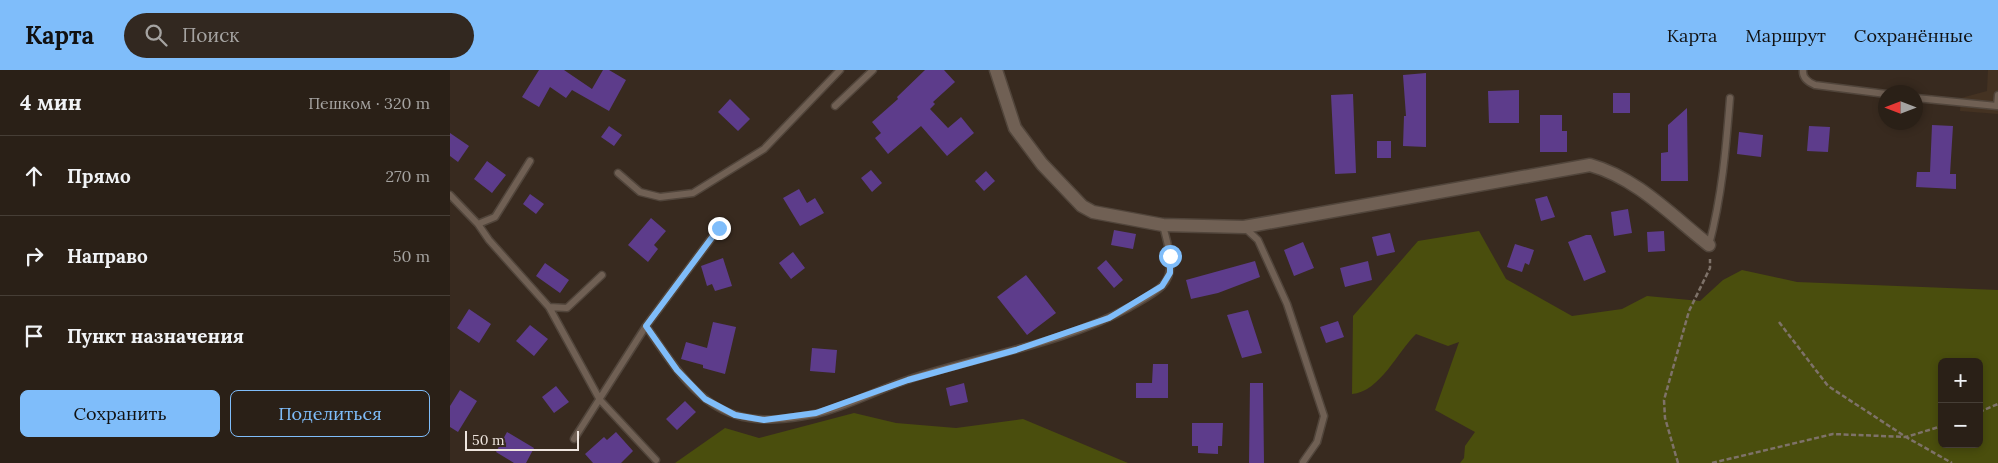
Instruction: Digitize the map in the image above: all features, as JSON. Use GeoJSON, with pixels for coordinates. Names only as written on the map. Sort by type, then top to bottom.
{"type":"FeatureCollection","features":[{"type":"Feature","properties":{"kind":"street"},"geometry":{"type":"LineString","coordinates":[[996,70],[1015,128],[1042,164],[1082,206],[1093,212],[1163,225],[1244,227],[1590,165],[1606,169],[1643,190],[1709,245]]}},
{"type":"Feature","properties":{"kind":"lane"},"geometry":{"type":"LineString","coordinates":[[618,173],[640,192],[660,197],[693,192],[764,149],[840,70]]}},
{"type":"Feature","properties":{"kind":"lane"},"geometry":{"type":"LineString","coordinates":[[835,106],[873,70]]}},
{"type":"Feature","properties":{"kind":"lane"},"geometry":{"type":"LineString","coordinates":[[1803,70],[1802,74],[1808,82],[1815,86],[1878,93]]}},
{"type":"Feature","properties":{"kind":"lane"},"geometry":{"type":"LineString","coordinates":[[1923,99],[1997,106],[1998,95]]}},
{"type":"Feature","properties":{"kind":"lane"},"geometry":{"type":"LineString","coordinates":[[1709,245],[1725,166],[1730,98]]}},
{"type":"Feature","properties":{"kind":"lane"},"geometry":{"type":"LineString","coordinates":[[478,224],[494,217],[530,161]]}},
{"type":"Feature","properties":{"kind":"lane"},"geometry":{"type":"LineString","coordinates":[[450,196],[478,224],[489,240],[549,307],[600,400],[656,460]]}},
{"type":"Feature","properties":{"kind":"lane"},"geometry":{"type":"LineString","coordinates":[[646,326],[677,370],[705,399],[735,415],[764,420],[816,413],[908,380],[1016,350],[1109,318],[1162,286],[1170,273],[1170,256],[1163,225]]}},
{"type":"Feature","properties":{"kind":"lane"},"geometry":{"type":"LineString","coordinates":[[1244,227],[1258,240],[1286,304],[1324,416],[1317,442],[1303,462]]}},
{"type":"Feature","properties":{"kind":"lane"},"geometry":{"type":"LineString","coordinates":[[574,439],[646,326],[719,228]]}},
{"type":"Feature","properties":{"kind":"lane"},"geometry":{"type":"LineString","coordinates":[[549,307],[567,308],[602,275]]}},
{"type":"Feature","properties":{"kind":"path"},"geometry":{"type":"LineString","coordinates":[[1678,463],[1665,418],[1664,400],[1689,311],[1710,268],[1709,245]]}},
{"type":"Feature","properties":{"kind":"path"},"geometry":{"type":"LineString","coordinates":[[1779,322],[1828,386],[1906,437],[1952,463]]}},
{"type":"Feature","properties":{"kind":"path"},"geometry":{"type":"LineString","coordinates":[[1983,410],[1998,404]]}},
{"type":"Feature","properties":{"kind":"path"},"geometry":{"type":"LineString","coordinates":[[1712,463],[1833,434],[1906,437],[1938,427]]}},
{"type":"Feature","properties":{"kind":"shaded area"},"geometry":{"type":"Polygon","coordinates":[[[1988,70],[1998,70],[1998,114],[1960,111],[1961,98],[1987,91],[1988,70]]]}},
{"type":"Feature","properties":{"kind":"shaded area"},"geometry":{"type":"Polygon","coordinates":[[[1479,231],[1506,279],[1572,316],[1622,309],[1647,296],[1700,301],[1723,280],[1742,270],[1797,282],[1998,290],[1998,463],[1460,463],[1464,458],[1465,446],[1475,432],[1435,410],[1459,342],[1448,346],[1416,334],[1380,379],[1362,392],[1352,394],[1353,316],[1418,241],[1479,231]]]}},
{"type":"Feature","properties":{"kind":"shaded area"},"geometry":{"type":"Polygon","coordinates":[[[854,413],[896,423],[956,428],[1023,419],[1128,463],[675,463],[725,428],[759,438],[854,413]]]}},
{"type":"Feature","properties":{"kind":"building"},"geometry":{"type":"Polygon","coordinates":[[[539,70],[564,70],[592,89],[603,70],[609,70],[626,80],[609,111],[572,90],[566,98],[550,87],[539,107],[522,97],[539,70]]]}},
{"type":"Feature","properties":{"kind":"building"},"geometry":{"type":"Polygon","coordinates":[[[925,70],[944,70],[955,82],[933,102],[935,104],[930,109],[948,128],[961,117],[974,133],[947,156],[921,126],[888,154],[875,138],[881,133],[872,122],[898,99],[897,97],[925,70]]]}},
{"type":"Feature","properties":{"kind":"building"},"geometry":{"type":"Polygon","coordinates":[[[1426,73],[1426,147],[1403,146],[1404,116],[1406,116],[1403,75],[1426,73]]]}},
{"type":"Feature","properties":{"kind":"building"},"geometry":{"type":"Polygon","coordinates":[[[1519,90],[1519,123],[1489,123],[1488,91],[1519,90]]]}},
{"type":"Feature","properties":{"kind":"building"},"geometry":{"type":"Polygon","coordinates":[[[1613,93],[1630,93],[1630,113],[1613,113],[1613,93]]]}},
{"type":"Feature","properties":{"kind":"building"},"geometry":{"type":"Polygon","coordinates":[[[1353,94],[1356,173],[1335,174],[1331,95],[1353,94]]]}},
{"type":"Feature","properties":{"kind":"building"},"geometry":{"type":"Polygon","coordinates":[[[730,99],[750,119],[738,131],[718,112],[730,99]]]}},
{"type":"Feature","properties":{"kind":"building"},"geometry":{"type":"Polygon","coordinates":[[[1687,108],[1688,181],[1661,181],[1661,153],[1668,152],[1668,125],[1687,108]]]}},
{"type":"Feature","properties":{"kind":"building"},"geometry":{"type":"Polygon","coordinates":[[[1540,115],[1562,115],[1562,131],[1567,131],[1567,152],[1540,152],[1540,115]]]}},
{"type":"Feature","properties":{"kind":"building"},"geometry":{"type":"Polygon","coordinates":[[[1932,125],[1953,126],[1950,174],[1956,174],[1956,189],[1916,187],[1917,172],[1930,172],[1932,125]]]}},
{"type":"Feature","properties":{"kind":"building"},"geometry":{"type":"Polygon","coordinates":[[[609,126],[622,135],[614,146],[601,137],[609,126]]]}},
{"type":"Feature","properties":{"kind":"building"},"geometry":{"type":"Polygon","coordinates":[[[1809,126],[1830,127],[1828,152],[1807,151],[1809,126]]]}},
{"type":"Feature","properties":{"kind":"building"},"geometry":{"type":"Polygon","coordinates":[[[1739,132],[1763,135],[1761,157],[1737,154],[1739,132]]]}},
{"type":"Feature","properties":{"kind":"building"},"geometry":{"type":"Polygon","coordinates":[[[450,133],[469,146],[458,162],[450,156],[450,133]]]}},
{"type":"Feature","properties":{"kind":"building"},"geometry":{"type":"Polygon","coordinates":[[[1377,141],[1391,141],[1391,158],[1377,158],[1377,141]]]}},
{"type":"Feature","properties":{"kind":"building"},"geometry":{"type":"Polygon","coordinates":[[[487,161],[506,175],[492,193],[474,179],[487,161]]]}},
{"type":"Feature","properties":{"kind":"building"},"geometry":{"type":"Polygon","coordinates":[[[871,170],[882,183],[872,192],[861,178],[871,170]]]}},
{"type":"Feature","properties":{"kind":"building"},"geometry":{"type":"Polygon","coordinates":[[[986,171],[995,181],[984,191],[975,181],[986,171]]]}},
{"type":"Feature","properties":{"kind":"building"},"geometry":{"type":"Polygon","coordinates":[[[799,189],[807,203],[815,198],[824,213],[800,226],[783,198],[799,189]]]}},
{"type":"Feature","properties":{"kind":"building"},"geometry":{"type":"Polygon","coordinates":[[[530,194],[544,204],[536,214],[523,204],[530,194]]]}},
{"type":"Feature","properties":{"kind":"building"},"geometry":{"type":"Polygon","coordinates":[[[1547,196],[1555,217],[1541,221],[1535,199],[1547,196]]]}},
{"type":"Feature","properties":{"kind":"building"},"geometry":{"type":"Polygon","coordinates":[[[1628,209],[1632,233],[1614,236],[1611,212],[1628,209]]]}},
{"type":"Feature","properties":{"kind":"building"},"geometry":{"type":"Polygon","coordinates":[[[651,218],[666,231],[654,245],[658,249],[648,262],[628,245],[651,218]]]}},
{"type":"Feature","properties":{"kind":"building"},"geometry":{"type":"Polygon","coordinates":[[[1114,230],[1136,234],[1133,249],[1111,245],[1114,230]]]}},
{"type":"Feature","properties":{"kind":"building"},"geometry":{"type":"Polygon","coordinates":[[[1664,231],[1665,251],[1648,252],[1647,232],[1664,231]]]}},
{"type":"Feature","properties":{"kind":"building"},"geometry":{"type":"Polygon","coordinates":[[[1390,233],[1395,252],[1377,256],[1372,237],[1390,233]]]}},
{"type":"Feature","properties":{"kind":"building"},"geometry":{"type":"Polygon","coordinates":[[[1591,235],[1606,272],[1584,281],[1568,242],[1591,235]]]}},
{"type":"Feature","properties":{"kind":"building"},"geometry":{"type":"Polygon","coordinates":[[[1303,242],[1314,268],[1294,276],[1284,250],[1303,242]]]}},
{"type":"Feature","properties":{"kind":"building"},"geometry":{"type":"Polygon","coordinates":[[[1515,244],[1534,250],[1529,265],[1525,263],[1522,272],[1507,267],[1515,244]]]}},
{"type":"Feature","properties":{"kind":"building"},"geometry":{"type":"Polygon","coordinates":[[[793,252],[805,268],[791,279],[779,263],[793,252]]]}},
{"type":"Feature","properties":{"kind":"building"},"geometry":{"type":"Polygon","coordinates":[[[723,258],[732,286],[715,291],[712,284],[707,286],[701,266],[723,258]]]}},
{"type":"Feature","properties":{"kind":"building"},"geometry":{"type":"Polygon","coordinates":[[[1106,260],[1123,280],[1114,288],[1097,268],[1106,260]]]}},
{"type":"Feature","properties":{"kind":"building"},"geometry":{"type":"Polygon","coordinates":[[[1255,261],[1260,277],[1218,293],[1191,299],[1186,280],[1255,261]]]}},
{"type":"Feature","properties":{"kind":"building"},"geometry":{"type":"Polygon","coordinates":[[[1368,261],[1372,280],[1345,287],[1340,268],[1368,261]]]}},
{"type":"Feature","properties":{"kind":"building"},"geometry":{"type":"Polygon","coordinates":[[[545,263],[569,280],[560,293],[536,276],[545,263]]]}},
{"type":"Feature","properties":{"kind":"building"},"geometry":{"type":"Polygon","coordinates":[[[1026,275],[1056,313],[1027,335],[997,297],[1026,275]]]}},
{"type":"Feature","properties":{"kind":"building"},"geometry":{"type":"Polygon","coordinates":[[[469,309],[491,324],[479,343],[457,328],[469,309]]]}},
{"type":"Feature","properties":{"kind":"building"},"geometry":{"type":"Polygon","coordinates":[[[1248,310],[1262,353],[1242,358],[1227,315],[1248,310]]]}},
{"type":"Feature","properties":{"kind":"building"},"geometry":{"type":"Polygon","coordinates":[[[1338,321],[1344,337],[1326,343],[1320,327],[1338,321]]]}},
{"type":"Feature","properties":{"kind":"building"},"geometry":{"type":"Polygon","coordinates":[[[713,322],[736,327],[725,374],[681,359],[686,342],[707,348],[713,322]]]}},
{"type":"Feature","properties":{"kind":"building"},"geometry":{"type":"Polygon","coordinates":[[[530,325],[548,339],[534,356],[516,341],[530,325]]]}},
{"type":"Feature","properties":{"kind":"building"},"geometry":{"type":"Polygon","coordinates":[[[812,348],[837,350],[835,373],[810,371],[812,348]]]}},
{"type":"Feature","properties":{"kind":"building"},"geometry":{"type":"Polygon","coordinates":[[[1153,364],[1168,364],[1168,398],[1136,398],[1136,383],[1152,383],[1153,364]]]}},
{"type":"Feature","properties":{"kind":"building"},"geometry":{"type":"Polygon","coordinates":[[[964,383],[968,402],[950,406],[946,388],[964,383]]]}},
{"type":"Feature","properties":{"kind":"building"},"geometry":{"type":"Polygon","coordinates":[[[1250,383],[1263,383],[1264,463],[1249,463],[1250,383]]]}},
{"type":"Feature","properties":{"kind":"building"},"geometry":{"type":"Polygon","coordinates":[[[556,386],[569,402],[554,413],[542,397],[556,386]]]}},
{"type":"Feature","properties":{"kind":"building"},"geometry":{"type":"Polygon","coordinates":[[[460,390],[477,401],[458,432],[450,427],[450,406],[460,390]]]}},
{"type":"Feature","properties":{"kind":"building"},"geometry":{"type":"Polygon","coordinates":[[[685,401],[696,412],[677,430],[666,419],[685,401]]]}},
{"type":"Feature","properties":{"kind":"building"},"geometry":{"type":"Polygon","coordinates":[[[1192,423],[1223,423],[1222,446],[1218,446],[1218,454],[1198,453],[1198,446],[1192,446],[1192,423]]]}},
{"type":"Feature","properties":{"kind":"building"},"geometry":{"type":"Polygon","coordinates":[[[507,432],[534,448],[526,463],[514,463],[496,452],[507,432]]]}},
{"type":"Feature","properties":{"kind":"building"},"geometry":{"type":"Polygon","coordinates":[[[616,432],[633,451],[621,463],[593,463],[585,454],[604,437],[607,440],[616,432]]]}},
{"type":"Feature","properties":{"kind":"route"},"geometry":{"type":"LineString","coordinates":[[719,228],[646,326],[677,370],[705,399],[735,415],[764,420],[816,413],[908,380],[1016,350],[1109,318],[1162,286],[1170,273],[1170,256]]}}]}
